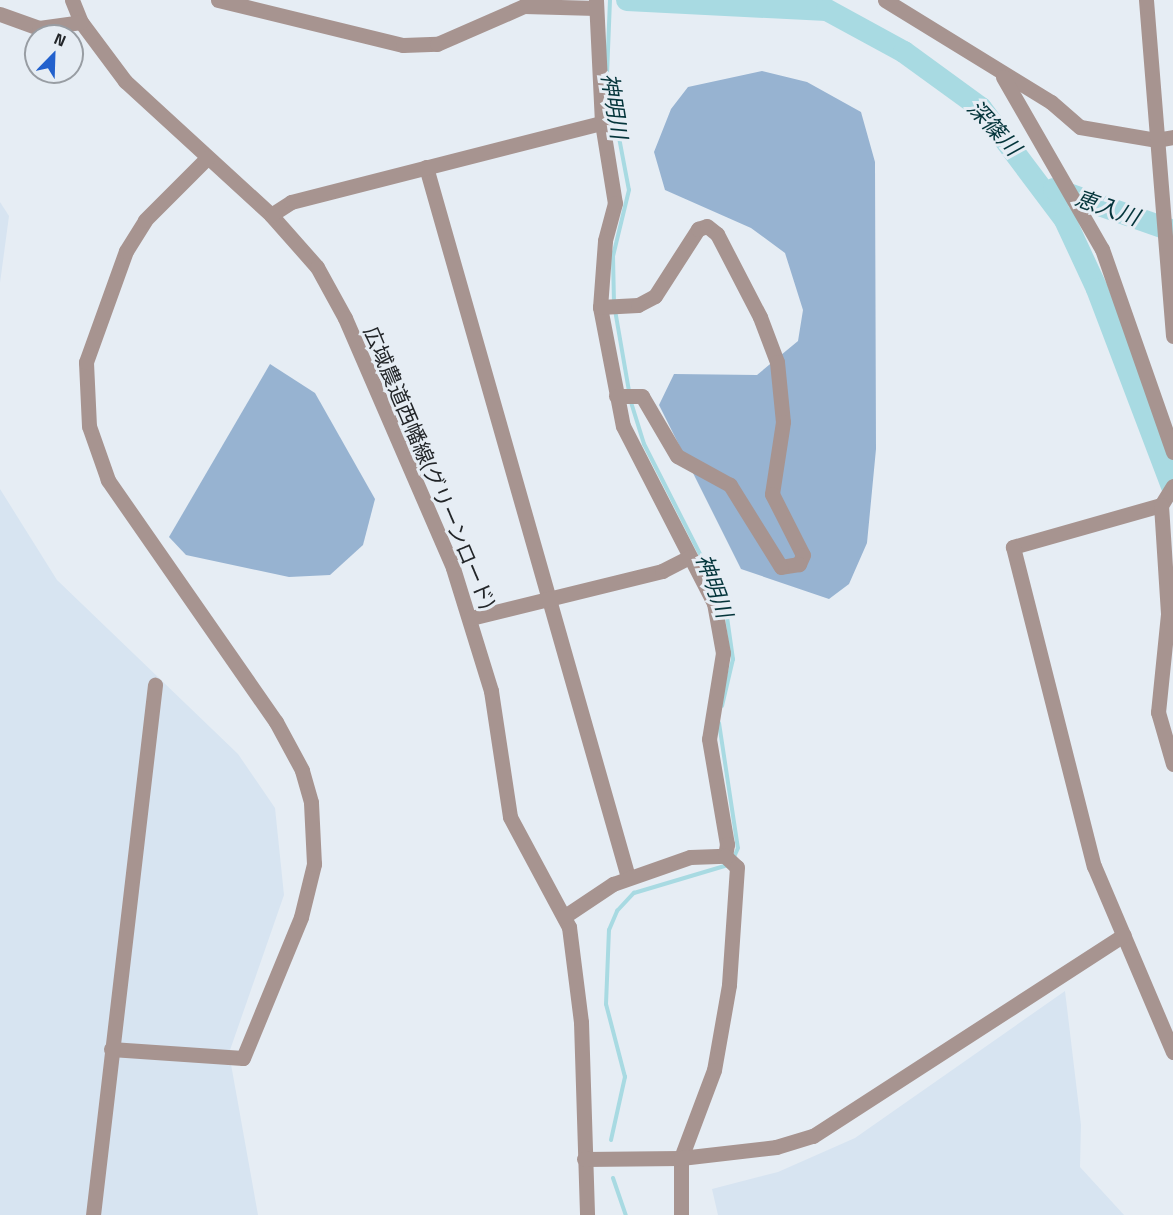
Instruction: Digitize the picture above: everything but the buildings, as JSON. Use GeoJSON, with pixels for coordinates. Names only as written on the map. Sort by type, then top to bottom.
{"type":"FeatureCollection","features":[{"type":"Feature","properties":{"kind":"street","name":"広域農道西幡線(グリーンロード)"},"geometry":{"type":"LineString","coordinates":[[72,0],[81,22],[125,81],[271,215],[317,267],[345,318],[471,618],[491,691],[510,817],[565,916],[580,1012],[587,1215]]}},
{"type":"Feature","properties":{"kind":"street"},"geometry":{"type":"LineString","coordinates":[[218,0],[404,45],[437,44],[524,6],[596,4],[602,123],[615,203],[605,242],[608,307],[624,396],[623,426],[714,603],[722,639],[709,739],[727,844],[725,856]]}},
{"type":"Feature","properties":{"kind":"street"},"geometry":{"type":"LineString","coordinates":[[885,0],[1003,77],[1051,102],[1080,127],[1156,140],[1173,137]]}},
{"type":"Feature","properties":{"kind":"street"},"geometry":{"type":"LineString","coordinates":[[1146,0],[1173,336]]}},
{"type":"Feature","properties":{"kind":"street"},"geometry":{"type":"LineString","coordinates":[[0,14],[39,28],[81,22]]}},
{"type":"Feature","properties":{"kind":"street"},"geometry":{"type":"LineString","coordinates":[[1003,77],[1102,249],[1173,452]]}},
{"type":"Feature","properties":{"kind":"street"},"geometry":{"type":"LineString","coordinates":[[271,215],[291,202],[602,123]]}},
{"type":"Feature","properties":{"kind":"street"},"geometry":{"type":"LineString","coordinates":[[111,1049],[243,1058],[301,917],[314,864],[311,802],[302,770],[276,722],[114,490],[89,426],[86,362],[126,251],[145,220],[207,158]]}},
{"type":"Feature","properties":{"kind":"street"},"geometry":{"type":"LineString","coordinates":[[426,167],[628,877]]}},
{"type":"Feature","properties":{"kind":"street"},"geometry":{"type":"LineString","coordinates":[[608,307],[655,296],[698,229],[707,226],[717,234],[760,317],[777,362],[783,422],[772,494],[803,555],[799,564],[781,567],[730,485],[677,456],[642,396],[624,396]]}},
{"type":"Feature","properties":{"kind":"street"},"geometry":{"type":"LineString","coordinates":[[1173,486],[1161,505],[1167,614],[1158,712],[1173,764]]}},
{"type":"Feature","properties":{"kind":"street"},"geometry":{"type":"LineString","coordinates":[[1161,505],[1013,547],[1095,866],[1173,1052]]}},
{"type":"Feature","properties":{"kind":"street"},"geometry":{"type":"LineString","coordinates":[[471,618],[548,597],[662,571],[690,557]]}},
{"type":"Feature","properties":{"kind":"street"},"geometry":{"type":"LineString","coordinates":[[93,1215],[155,685]]}},
{"type":"Feature","properties":{"kind":"street"},"geometry":{"type":"LineString","coordinates":[[565,916],[628,877],[690,857],[725,856],[737,867],[732,963],[714,1070],[681,1158],[681,1215]]}},
{"type":"Feature","properties":{"kind":"street"},"geometry":{"type":"LineString","coordinates":[[584,1159],[681,1158],[776,1148],[813,1136],[1124,935]]}},
{"type":"Feature","properties":{"kind":"shaded area"},"geometry":{"type":"Polygon","coordinates":[[[762,71],[807,82],[861,112],[875,162],[876,449],[867,543],[849,584],[829,599],[741,569],[659,405],[674,374],[757,375],[798,341],[803,310],[785,253],[751,228],[665,190],[654,152],[671,109],[688,87],[762,71]]]}},
{"type":"Feature","properties":{"kind":"shaded area"},"geometry":{"type":"Polygon","coordinates":[[[0,202],[9,216],[0,283],[0,202]]]}},
{"type":"Feature","properties":{"kind":"shaded area"},"geometry":{"type":"Polygon","coordinates":[[[270,364],[315,393],[375,499],[363,545],[330,575],[289,577],[186,555],[169,537],[270,364]]]}},
{"type":"Feature","properties":{"kind":"shaded area"},"geometry":{"type":"Polygon","coordinates":[[[0,489],[57,580],[238,754],[275,808],[284,895],[229,1053],[258,1215],[0,1215],[0,489]]]}},
{"type":"Feature","properties":{"kind":"shaded area"},"geometry":{"type":"Polygon","coordinates":[[[1065,991],[1081,1125],[1080,1167],[1124,1215],[718,1215],[712,1189],[778,1172],[855,1138],[1065,991]]]}},
{"type":"Feature","properties":{"kind":"waterway","name":"神明川"},"geometry":{"type":"LineString","coordinates":[[610,0],[607,74],[629,190],[613,256],[614,303]]}},
{"type":"Feature","properties":{"kind":"waterway","name":"深篠川"},"geometry":{"type":"LineString","coordinates":[[627,0],[827,10],[904,52],[981,108],[1065,220],[1097,289],[1173,489]]}},
{"type":"Feature","properties":{"kind":"waterway","name":"恵入川"},"geometry":{"type":"LineString","coordinates":[[1054,189],[1173,231]]}},
{"type":"Feature","properties":{"kind":"waterway","name":"神明川"},"geometry":{"type":"LineString","coordinates":[[615,310],[629,391]]}},
{"type":"Feature","properties":{"kind":"waterway","name":"神明川"},"geometry":{"type":"LineString","coordinates":[[630,399],[644,444],[725,603],[733,659],[722,706]]}},
{"type":"Feature","properties":{"kind":"waterway","name":"神明川"},"geometry":{"type":"LineString","coordinates":[[719,723],[738,848],[733,859]]}},
{"type":"Feature","properties":{"kind":"waterway","name":"神明川"},"geometry":{"type":"LineString","coordinates":[[611,1140],[625,1077],[606,1004],[609,930],[617,911],[634,893],[728,865]]}},
{"type":"Feature","properties":{"kind":"waterway","name":"神明川"},"geometry":{"type":"LineString","coordinates":[[613,1178],[626,1215]]}}]}
